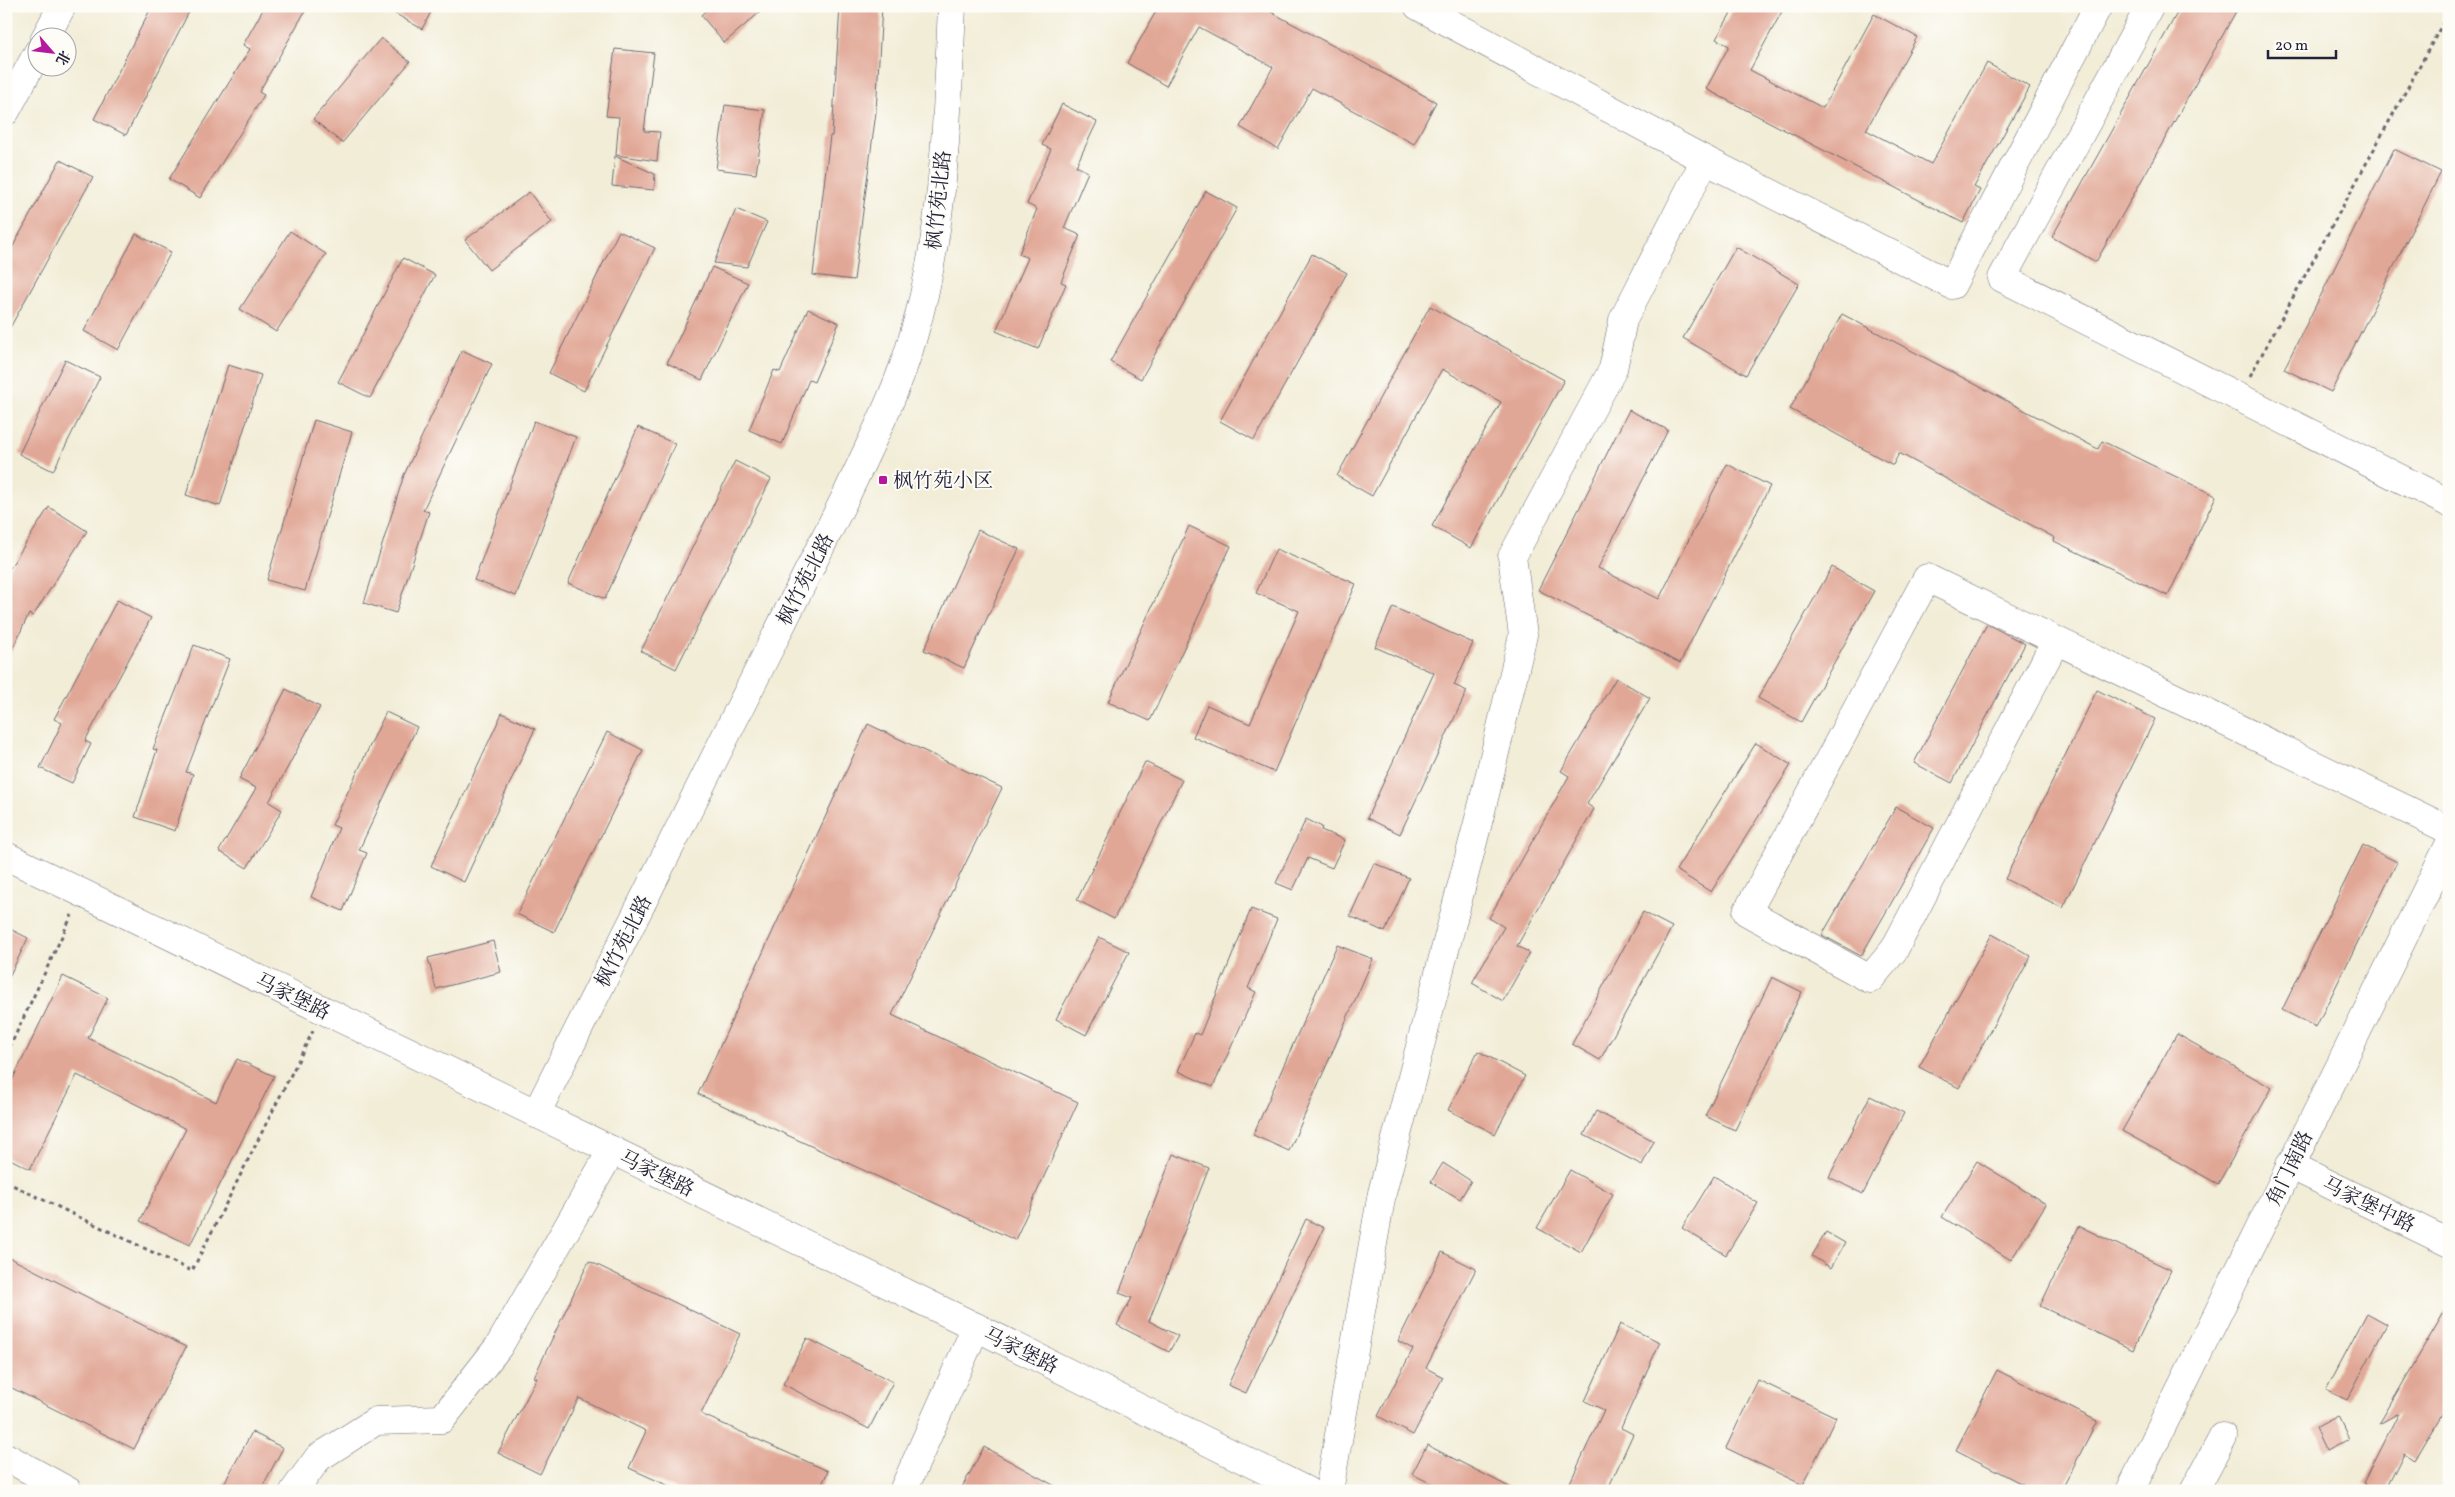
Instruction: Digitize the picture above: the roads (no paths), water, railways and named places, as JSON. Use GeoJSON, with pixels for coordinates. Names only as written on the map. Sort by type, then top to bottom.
{"type":"FeatureCollection","features":[{"type":"Feature","properties":{"kind":"street"},"geometry":{"type":"LineString","coordinates":[[50,28],[62,6]]}},
{"type":"Feature","properties":{"kind":"street","name":"枫竹苑北路"},"geometry":{"type":"LineString","coordinates":[[536,1114],[845,498],[881,421],[913,338],[931,263],[942,183],[952,6]]}},
{"type":"Feature","properties":{"kind":"street"},"geometry":{"type":"LineString","coordinates":[[1418,6],[1705,160],[1952,285],[2098,6]]}},
{"type":"Feature","properties":{"kind":"street"},"geometry":{"type":"LineString","coordinates":[[2150,6],[2002,278],[2449,503]]}},
{"type":"Feature","properties":{"kind":"street"},"geometry":{"type":"LineString","coordinates":[[6,111],[28,70]]}},
{"type":"Feature","properties":{"kind":"street"},"geometry":{"type":"LineString","coordinates":[[1329,1491],[1382,1193],[1482,807],[1522,635],[1512,557],[1613,369],[1624,320],[1705,160]]}},
{"type":"Feature","properties":{"kind":"street"},"geometry":{"type":"LineString","coordinates":[[2056,640],[1894,950],[1870,980],[1748,912],[1927,578],[2056,640],[2449,830]]}},
{"type":"Feature","properties":{"kind":"street","name":"角门南路"},"geometry":{"type":"LineString","coordinates":[[2130,1491],[2449,845]]}},
{"type":"Feature","properties":{"kind":"street","name":"马家堡路"},"geometry":{"type":"LineString","coordinates":[[6,856],[976,1327],[1307,1491]]}},
{"type":"Feature","properties":{"kind":"street"},"geometry":{"type":"LineString","coordinates":[[294,1491],[318,1458],[376,1421],[442,1419],[499,1346],[612,1150]]}},
{"type":"Feature","properties":{"kind":"street","name":"马家堡中路"},"geometry":{"type":"LineString","coordinates":[[2290,1165],[2449,1243]]}},
{"type":"Feature","properties":{"kind":"street"},"geometry":{"type":"LineString","coordinates":[[903,1491],[976,1327]]}},
{"type":"Feature","properties":{"kind":"street"},"geometry":{"type":"LineString","coordinates":[[2194,1491],[2222,1438]]}},
{"type":"Feature","properties":{"kind":"street"},"geometry":{"type":"LineString","coordinates":[[6,1457],[68,1491]]}},
{"type":"Feature","properties":{"kind":"place","name":"枫竹苑小区"},"geometry":{"type":"Point","coordinates":[883,480]}}]}
